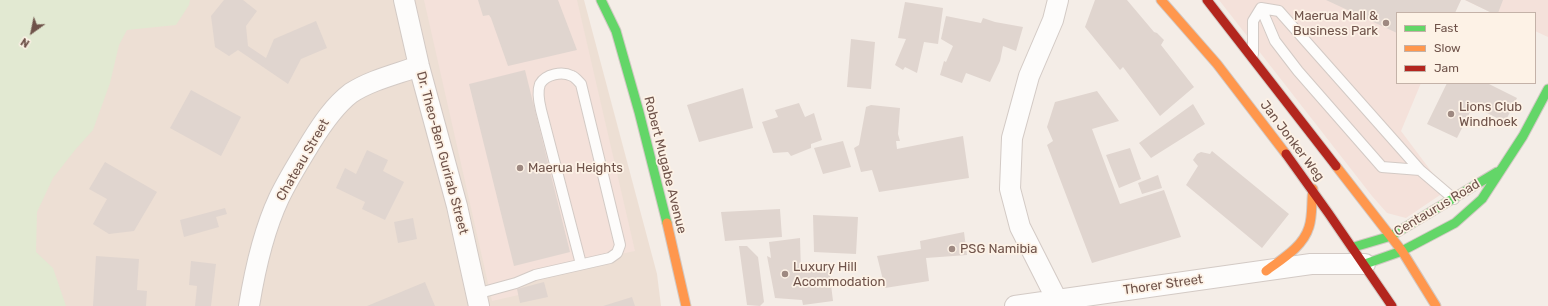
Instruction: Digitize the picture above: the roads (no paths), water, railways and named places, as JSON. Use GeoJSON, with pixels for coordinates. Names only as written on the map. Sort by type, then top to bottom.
{"type":"FeatureCollection","features":[{"type":"Feature","properties":{"kind":"main road","name":"Robert Mugabe Avenue"},"geometry":{"type":"LineString","coordinates":[[601,0],[616,30]]}},
{"type":"Feature","properties":{"kind":"main road","name":"Jan Jonker Weg"},"geometry":{"type":"LineString","coordinates":[[1161,0],[1217,64],[1312,189],[1354,247],[1392,306]]}},
{"type":"Feature","properties":{"kind":"main road","name":"Jan Jonker Weg"},"geometry":{"type":"LineString","coordinates":[[1208,0],[1253,60],[1391,236],[1436,306]]}},
{"type":"Feature","properties":{"kind":"main road","name":"Robert Mugabe Avenue"},"geometry":{"type":"LineString","coordinates":[[614,8],[616,30],[663,204],[686,306]]}},
{"type":"Feature","properties":{"kind":"main road","name":"Centaurus Road"},"geometry":{"type":"LineString","coordinates":[[1364,264],[1402,251],[1455,223],[1482,199],[1523,136],[1548,89]]}},
{"type":"Feature","properties":{"kind":"main road","name":"Centaurus Road"},"geometry":{"type":"LineString","coordinates":[[1354,247],[1391,236],[1454,199],[1477,183],[1500,171]]}},
{"type":"Feature","properties":{"kind":"main road"},"geometry":{"type":"LineString","coordinates":[[1266,271],[1294,249],[1303,238],[1309,226],[1312,189]]}},
{"type":"Feature","properties":{"kind":"street","name":"Dr. Theo-Ben Gurirab Street"},"geometry":{"type":"LineString","coordinates":[[404,0],[419,66],[457,206],[478,300]]}},
{"type":"Feature","properties":{"kind":"street"},"geometry":{"type":"LineString","coordinates":[[1058,0],[1053,20],[1029,76],[1012,138],[1010,189],[1020,227],[1058,303]]}},
{"type":"Feature","properties":{"kind":"street"},"geometry":{"type":"LineString","coordinates":[[1053,20],[1067,0]]}},
{"type":"Feature","properties":{"kind":"street","name":"Chateau Street"},"geometry":{"type":"LineString","coordinates":[[248,306],[265,234],[279,198],[303,154],[331,112],[351,94],[365,85],[419,66]]}},
{"type":"Feature","properties":{"kind":"street","name":"Centaurus Road"},"geometry":{"type":"LineString","coordinates":[[1311,264],[1354,247]]}},
{"type":"Feature","properties":{"kind":"street","name":"Thorer Street"},"geometry":{"type":"LineString","coordinates":[[1016,306],[1058,303],[1311,264]]}},
{"type":"Feature","properties":{"kind":"street","name":"Centaurus Road"},"geometry":{"type":"LineString","coordinates":[[1311,264],[1364,264]]}},
{"type":"Feature","properties":{"kind":"lane"},"geometry":{"type":"LineString","coordinates":[[1253,60],[1253,21],[1261,8]]}},
{"type":"Feature","properties":{"kind":"lane"},"geometry":{"type":"LineString","coordinates":[[1261,8],[1279,11],[1420,170],[1454,199]]}},
{"type":"Feature","properties":{"kind":"lane"},"geometry":{"type":"LineString","coordinates":[[1261,8],[1275,41],[1298,71],[1382,167],[1420,170]]}},
{"type":"Feature","properties":{"kind":"lane"},"geometry":{"type":"LineString","coordinates":[[478,300],[534,275],[610,258],[617,253],[620,245],[581,84],[572,76],[563,73],[551,75],[540,84],[538,95],[582,264]]}},
{"type":"Feature","properties":{"kind":"place","name":"Maerua Mall & Business Park"},"geometry":{"type":"Point","coordinates":[1386,23]}},
{"type":"Feature","properties":{"kind":"place","name":"Lions Club Windhoek"},"geometry":{"type":"Point","coordinates":[1451,114]}},
{"type":"Feature","properties":{"kind":"place","name":"Maerua Heights"},"geometry":{"type":"Point","coordinates":[520,168]}},
{"type":"Feature","properties":{"kind":"place","name":"PSG Namibia"},"geometry":{"type":"Point","coordinates":[952,249]}},
{"type":"Feature","properties":{"kind":"place","name":"Luxury Hill Acommodation"},"geometry":{"type":"Point","coordinates":[785,274]}}]}
